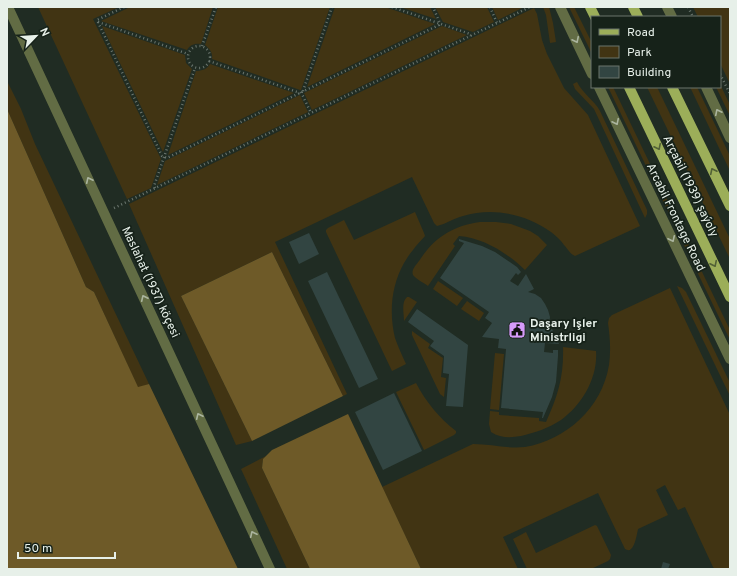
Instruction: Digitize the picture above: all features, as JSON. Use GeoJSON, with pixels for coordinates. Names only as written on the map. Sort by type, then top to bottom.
{"type":"FeatureCollection","features":[{"type":"Feature","properties":{"kind":"main road"},"geometry":{"type":"LineString","coordinates":[[590,7],[594,16]]}},
{"type":"Feature","properties":{"kind":"main road"},"geometry":{"type":"LineString","coordinates":[[633,7],[638,16]]}},
{"type":"Feature","properties":{"kind":"main road","name":"Arçabil (1939) şaýoly"},"geometry":{"type":"LineString","coordinates":[[629,88],[730,297]]}},
{"type":"Feature","properties":{"kind":"main road"},"geometry":{"type":"LineString","coordinates":[[672,88],[730,206]]}},
{"type":"Feature","properties":{"kind":"street","name":"Maslahat (1937) köçesi"},"geometry":{"type":"LineString","coordinates":[[8,7],[270,569]]}},
{"type":"Feature","properties":{"kind":"street"},"geometry":{"type":"LineString","coordinates":[[560,7],[591,72]]}},
{"type":"Feature","properties":{"kind":"street"},"geometry":{"type":"LineString","coordinates":[[667,7],[672,16]]}},
{"type":"Feature","properties":{"kind":"street","name":"Arcabil Frontage Road"},"geometry":{"type":"LineString","coordinates":[[598,88],[730,359]]}},
{"type":"Feature","properties":{"kind":"street"},"geometry":{"type":"LineString","coordinates":[[706,88],[730,138]]}},
{"type":"Feature","properties":{"kind":"path"},"geometry":{"type":"LineString","coordinates":[[97,22],[97,20],[124,7]]}},
{"type":"Feature","properties":{"kind":"path"},"geometry":{"type":"LineString","coordinates":[[202,46],[216,7]]}},
{"type":"Feature","properties":{"kind":"path"},"geometry":{"type":"LineString","coordinates":[[311,113],[301,92],[332,7]]}},
{"type":"Feature","properties":{"kind":"path"},"geometry":{"type":"LineString","coordinates":[[392,7],[470,34],[471,36]]}},
{"type":"Feature","properties":{"kind":"path"},"geometry":{"type":"LineString","coordinates":[[433,7],[439,23]]}},
{"type":"Feature","properties":{"kind":"path"},"geometry":{"type":"LineString","coordinates":[[490,7],[498,23]]}},
{"type":"Feature","properties":{"kind":"path"},"geometry":{"type":"LineString","coordinates":[[114,208],[530,7]]}},
{"type":"Feature","properties":{"kind":"path"},"geometry":{"type":"LineString","coordinates":[[688,7],[692,16]]}},
{"type":"Feature","properties":{"kind":"path"},"geometry":{"type":"LineString","coordinates":[[97,22],[188,54]]}},
{"type":"Feature","properties":{"kind":"path"},"geometry":{"type":"LineString","coordinates":[[97,22],[162,156],[164,157]]}},
{"type":"Feature","properties":{"kind":"path"},"geometry":{"type":"LineString","coordinates":[[164,157],[166,158],[439,25],[439,23]]}},
{"type":"Feature","properties":{"kind":"path"},"geometry":{"type":"LineString","coordinates":[[202,46],[209,53],[210,61],[208,65],[201,69],[195,68],[188,62],[188,54],[192,47],[202,46]]}},
{"type":"Feature","properties":{"kind":"path"},"geometry":{"type":"LineString","coordinates":[[210,61],[301,92]]}},
{"type":"Feature","properties":{"kind":"path"},"geometry":{"type":"LineString","coordinates":[[155,188],[154,186],[195,68]]}},
{"type":"Feature","properties":{"kind":"path"},"geometry":{"type":"LineString","coordinates":[[721,76],[730,94]]}},
{"type":"Feature","properties":{"kind":"green space"},"geometry":{"type":"Polygon","coordinates":[[[38,7],[119,7],[93,19],[161,159],[151,188],[127,199],[38,7]]]}},
{"type":"Feature","properties":{"kind":"green space"},"geometry":{"type":"Polygon","coordinates":[[[130,7],[213,7],[201,44],[192,45],[187,50],[101,21],[130,7]]]}},
{"type":"Feature","properties":{"kind":"green space"},"geometry":{"type":"Polygon","coordinates":[[[218,7],[330,7],[301,90],[212,59],[211,51],[205,45],[218,7]]]}},
{"type":"Feature","properties":{"kind":"green space"},"geometry":{"type":"Polygon","coordinates":[[[335,7],[385,7],[435,24],[307,87],[335,7]]]}},
{"type":"Feature","properties":{"kind":"green space"},"geometry":{"type":"Polygon","coordinates":[[[400,7],[430,7],[436,19],[400,7]]]}},
{"type":"Feature","properties":{"kind":"green space"},"geometry":{"type":"Polygon","coordinates":[[[435,7],[487,7],[494,22],[473,32],[443,22],[435,7]]]}},
{"type":"Feature","properties":{"kind":"green space"},"geometry":{"type":"Polygon","coordinates":[[[492,7],[524,7],[498,20],[492,7]]]}},
{"type":"Feature","properties":{"kind":"green space"},"geometry":{"type":"Polygon","coordinates":[[[543,7],[549,7],[556,42],[550,43],[546,15],[543,7]]]}},
{"type":"Feature","properties":{"kind":"green space"},"geometry":{"type":"Polygon","coordinates":[[[569,7],[574,7],[591,41],[591,52],[569,7]]]}},
{"type":"Feature","properties":{"kind":"green space"},"geometry":{"type":"Polygon","coordinates":[[[693,7],[730,7],[730,84],[721,65],[721,16],[698,16],[693,7]]]}},
{"type":"Feature","properties":{"kind":"green space"},"geometry":{"type":"Polygon","coordinates":[[[534,8],[537,14],[542,40],[547,54],[564,88],[588,115],[640,226],[575,256],[570,253],[561,241],[551,232],[531,221],[509,214],[497,212],[474,213],[437,226],[434,223],[412,177],[275,242],[347,394],[343,396],[272,252],[181,296],[252,441],[236,445],[129,204],[534,8]]]}},
{"type":"Feature","properties":{"kind":"green space"},"geometry":{"type":"Polygon","coordinates":[[[102,26],[185,55],[186,63],[192,69],[163,152],[102,26]]]}},
{"type":"Feature","properties":{"kind":"green space"},"geometry":{"type":"Polygon","coordinates":[[[442,26],[467,35],[312,110],[304,93],[442,26]]]}},
{"type":"Feature","properties":{"kind":"green space"},"geometry":{"type":"Polygon","coordinates":[[[210,64],[294,93],[168,155],[196,71],[204,69],[210,64]]]}},
{"type":"Feature","properties":{"kind":"green space"},"geometry":{"type":"Polygon","coordinates":[[[7,81],[21,109],[35,144],[149,384],[138,388],[94,292],[86,287],[7,109],[7,81]]]}},
{"type":"Feature","properties":{"kind":"green space"},"geometry":{"type":"Polygon","coordinates":[[[577,82],[600,111],[647,210],[645,218],[594,109],[575,89],[573,84],[577,82]]]}},
{"type":"Feature","properties":{"kind":"green space"},"geometry":{"type":"Polygon","coordinates":[[[721,86],[730,105],[730,116],[716,88],[721,88],[721,86]]]}},
{"type":"Feature","properties":{"kind":"green space"},"geometry":{"type":"Polygon","coordinates":[[[608,88],[613,88],[730,330],[730,340],[608,88]]]}},
{"type":"Feature","properties":{"kind":"green space"},"geometry":{"type":"Polygon","coordinates":[[[647,88],[657,88],[730,239],[730,259],[647,88]]]}},
{"type":"Feature","properties":{"kind":"green space"},"geometry":{"type":"Polygon","coordinates":[[[690,88],[697,88],[730,156],[730,171],[690,88]]]}},
{"type":"Feature","properties":{"kind":"green space"},"geometry":{"type":"Polygon","coordinates":[[[300,95],[308,112],[157,185],[165,161],[300,95]]]}},
{"type":"Feature","properties":{"kind":"green space"},"geometry":{"type":"Polygon","coordinates":[[[415,212],[425,236],[410,253],[396,281],[392,300],[393,329],[396,341],[406,364],[392,371],[326,230],[344,220],[354,240],[415,212]]]}},
{"type":"Feature","properties":{"kind":"green space"},"geometry":{"type":"Polygon","coordinates":[[[480,222],[511,224],[530,231],[538,236],[547,245],[525,270],[495,247],[468,237],[459,236],[453,244],[455,246],[428,286],[413,275],[415,266],[425,253],[445,234],[452,230],[480,222]]]}},
{"type":"Feature","properties":{"kind":"green space"},"geometry":{"type":"Polygon","coordinates":[[[438,281],[463,298],[457,306],[433,289],[438,281]]]}},
{"type":"Feature","properties":{"kind":"green space"},"geometry":{"type":"Polygon","coordinates":[[[677,286],[686,292],[730,383],[730,396],[677,286]]]}},
{"type":"Feature","properties":{"kind":"green space"},"geometry":{"type":"Polygon","coordinates":[[[670,288],[730,415],[730,568],[715,569],[713,567],[685,507],[678,510],[665,485],[656,490],[668,515],[638,529],[636,540],[630,550],[625,549],[598,493],[503,537],[518,569],[421,569],[382,487],[473,444],[525,447],[540,443],[568,429],[580,420],[590,408],[599,395],[605,381],[610,354],[609,318],[612,315],[670,288]]]}},
{"type":"Feature","properties":{"kind":"green space"},"geometry":{"type":"Polygon","coordinates":[[[407,297],[417,302],[404,321],[403,305],[407,297]]]}},
{"type":"Feature","properties":{"kind":"green space"},"geometry":{"type":"Polygon","coordinates":[[[467,301],[484,313],[479,321],[461,309],[467,301]]]}},
{"type":"Feature","properties":{"kind":"green space"},"geometry":{"type":"Polygon","coordinates":[[[412,331],[430,344],[428,348],[443,358],[441,377],[446,378],[444,397],[440,394],[412,335],[412,331]]]}},
{"type":"Feature","properties":{"kind":"green space"},"geometry":{"type":"Polygon","coordinates":[[[563,347],[596,351],[596,361],[591,381],[576,407],[556,423],[546,428],[521,436],[509,437],[491,432],[489,424],[490,411],[499,412],[499,415],[539,418],[539,421],[546,422],[559,386],[563,347]]]}},
{"type":"Feature","properties":{"kind":"green space"},"geometry":{"type":"Polygon","coordinates":[[[495,353],[504,354],[499,410],[490,409],[495,353]]]}},
{"type":"Feature","properties":{"kind":"green space"},"geometry":{"type":"Polygon","coordinates":[[[416,383],[433,409],[456,431],[454,435],[424,450],[396,392],[416,383]]]}},
{"type":"Feature","properties":{"kind":"green space"},"geometry":{"type":"Polygon","coordinates":[[[266,456],[263,459],[262,468],[310,569],[287,569],[241,469],[266,456]]]}},
{"type":"Feature","properties":{"kind":"green space"},"geometry":{"type":"Polygon","coordinates":[[[595,525],[597,526],[611,555],[608,561],[591,569],[527,569],[513,539],[526,532],[536,553],[595,525]]]}},
{"type":"Feature","properties":{"kind":"shaded area"},"geometry":{"type":"Polygon","coordinates":[[[7,109],[86,287],[94,292],[138,387],[149,384],[238,569],[7,569],[7,109]]]}},
{"type":"Feature","properties":{"kind":"shaded area"},"geometry":{"type":"Polygon","coordinates":[[[272,252],[343,396],[252,441],[181,296],[272,252]]]}},
{"type":"Feature","properties":{"kind":"shaded area"},"geometry":{"type":"Polygon","coordinates":[[[348,414],[421,569],[310,569],[262,468],[263,459],[272,450],[348,414]]]}},
{"type":"Feature","properties":{"kind":"building"},"geometry":{"type":"Polygon","coordinates":[[[309,233],[319,254],[299,264],[289,242],[309,233]]]}},
{"type":"Feature","properties":{"kind":"building","name":"Daşary Işler Ministrligi"},"geometry":{"type":"Polygon","coordinates":[[[459,239],[482,246],[495,252],[517,267],[521,272],[518,275],[516,273],[510,281],[518,286],[526,274],[534,289],[528,292],[541,298],[548,310],[550,317],[546,331],[552,329],[559,344],[545,343],[544,352],[553,353],[553,350],[558,350],[558,356],[556,382],[552,397],[543,418],[543,412],[501,408],[506,349],[498,348],[499,339],[482,337],[492,323],[485,318],[489,312],[440,278],[464,243],[459,241],[459,239]]]}},
{"type":"Feature","properties":{"kind":"building"},"geometry":{"type":"Polygon","coordinates":[[[327,272],[378,379],[359,388],[308,281],[327,272]]]}},
{"type":"Feature","properties":{"kind":"building"},"geometry":{"type":"Polygon","coordinates":[[[417,309],[468,345],[463,407],[446,406],[449,374],[443,373],[444,356],[430,346],[434,341],[408,322],[417,309]]]}},
{"type":"Feature","properties":{"kind":"building"},"geometry":{"type":"Polygon","coordinates":[[[394,393],[422,451],[383,470],[355,412],[394,393]]]}},
{"type":"Feature","properties":{"kind":"building"},"geometry":{"type":"Polygon","coordinates":[[[663,562],[670,564],[668,569],[661,569],[663,562]]]}},
{"type":"Feature","properties":{"kind":"place","name":"Daşary Işler Ministrligi"},"geometry":{"type":"Point","coordinates":[517,330]}}]}
